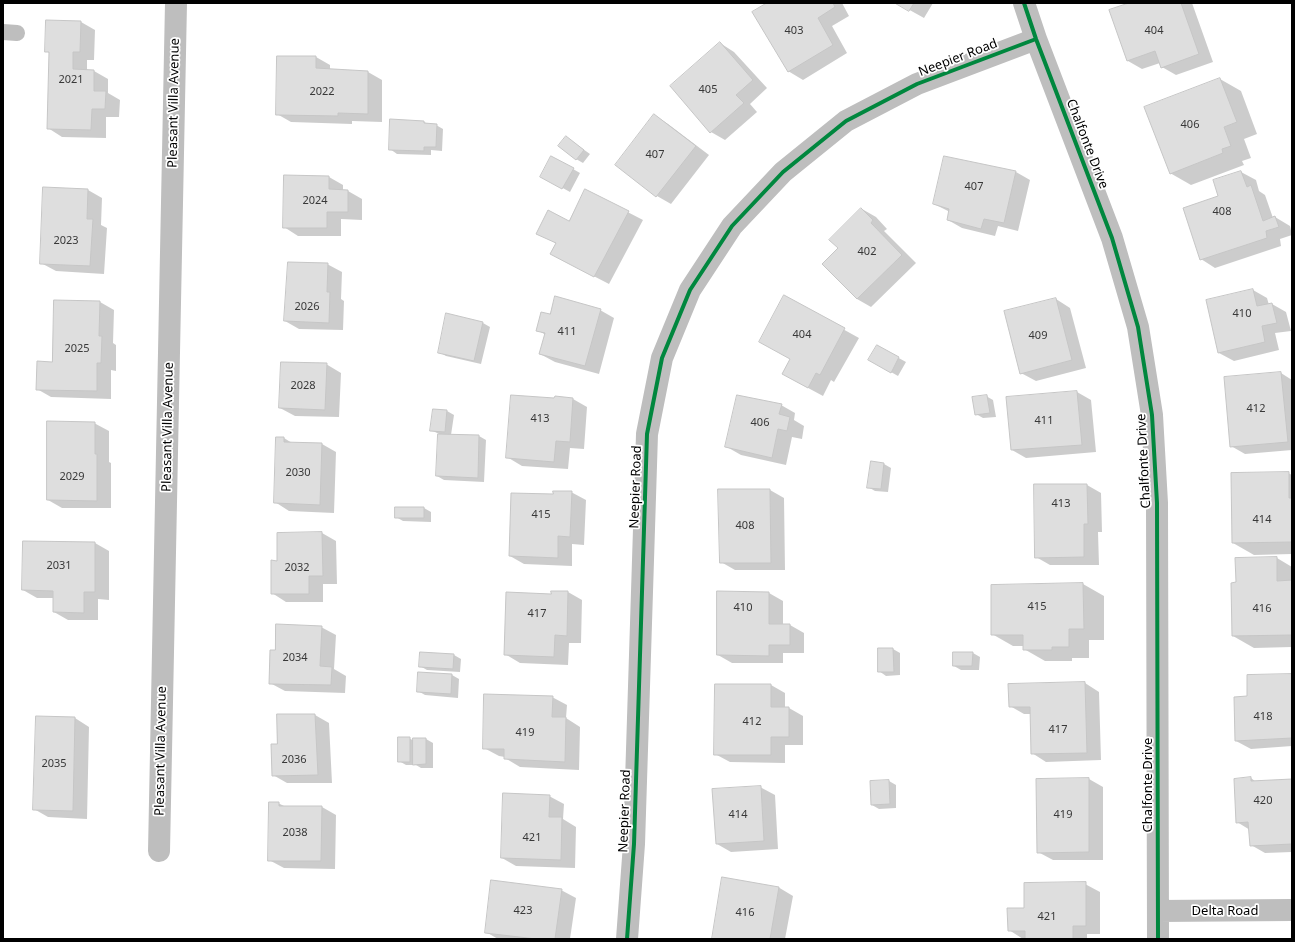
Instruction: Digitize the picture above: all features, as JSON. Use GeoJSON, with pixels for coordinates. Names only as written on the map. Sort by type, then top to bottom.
{"type":"FeatureCollection","features":[{"type":"Feature","properties":{"kind":"street","name":"Pleasant Villa Avenue"},"geometry":{"type":"LineString","coordinates":[[159,851],[176,3]]}},
{"type":"Feature","properties":{"kind":"street","name":"Chalfonte Drive"},"geometry":{"type":"LineString","coordinates":[[1024,3],[1036,39],[1112,238],[1138,327],[1152,415],[1157,503],[1158,939]]}},
{"type":"Feature","properties":{"kind":"street","name":"Neepier Road"},"geometry":{"type":"LineString","coordinates":[[627,939],[634,844],[647,434],[662,358],[690,290],[732,226],[783,172],[846,121],[916,84],[1036,39]]}},
{"type":"Feature","properties":{"kind":"street","name":"Delta Road"},"geometry":{"type":"LineString","coordinates":[[1158,911],[1292,910]]}},
{"type":"Feature","properties":{"kind":"building"},"geometry":{"type":"Polygon","coordinates":[[[767,3],[833,3],[835,7],[818,18],[833,45],[788,72],[752,12],[767,3]]]}},
{"type":"Feature","properties":{"kind":"building"},"geometry":{"type":"Polygon","coordinates":[[[895,3],[914,3],[909,11],[895,3]]]}},
{"type":"Feature","properties":{"kind":"building"},"geometry":{"type":"Polygon","coordinates":[[[1129,3],[1181,3],[1199,54],[1161,68],[1155,51],[1127,61],[1109,10],[1129,3]]]}},
{"type":"Feature","properties":{"kind":"building"},"geometry":{"type":"Polygon","coordinates":[[[46,20],[81,21],[80,52],[73,52],[73,69],[94,70],[94,91],[106,91],[105,109],[92,109],[91,130],[47,129],[49,52],[45,52],[46,20]]]}},
{"type":"Feature","properties":{"kind":"building"},"geometry":{"type":"Polygon","coordinates":[[[720,42],[753,80],[736,95],[744,103],[710,133],[670,86],[720,42]]]}},
{"type":"Feature","properties":{"kind":"building"},"geometry":{"type":"Polygon","coordinates":[[[277,56],[316,56],[316,68],[368,71],[368,114],[338,113],[338,116],[276,115],[277,56]]]}},
{"type":"Feature","properties":{"kind":"building"},"geometry":{"type":"Polygon","coordinates":[[[1220,78],[1237,122],[1224,127],[1231,146],[1222,149],[1223,153],[1170,174],[1144,107],[1220,78]]]}},
{"type":"Feature","properties":{"kind":"building"},"geometry":{"type":"Polygon","coordinates":[[[654,114],[696,146],[656,197],[615,165],[654,114]]]}},
{"type":"Feature","properties":{"kind":"building"},"geometry":{"type":"Polygon","coordinates":[[[390,119],[424,121],[424,123],[437,124],[436,147],[424,147],[424,151],[389,150],[390,119]]]}},
{"type":"Feature","properties":{"kind":"building"},"geometry":{"type":"Polygon","coordinates":[[[566,136],[584,150],[576,160],[558,146],[566,136]]]}},
{"type":"Feature","properties":{"kind":"building"},"geometry":{"type":"Polygon","coordinates":[[[551,156],[574,168],[562,189],[540,177],[551,156]]]}},
{"type":"Feature","properties":{"kind":"building"},"geometry":{"type":"Polygon","coordinates":[[[944,156],[1016,171],[1004,223],[984,219],[981,229],[947,220],[949,209],[933,204],[944,156]]]}},
{"type":"Feature","properties":{"kind":"building"},"geometry":{"type":"Polygon","coordinates":[[[1241,171],[1247,187],[1251,185],[1263,221],[1275,216],[1279,227],[1266,231],[1267,238],[1200,260],[1183,208],[1218,196],[1213,180],[1241,171]]]}},
{"type":"Feature","properties":{"kind":"building"},"geometry":{"type":"Polygon","coordinates":[[[284,175],[329,176],[329,189],[348,190],[348,212],[327,212],[327,228],[283,228],[284,175]]]}},
{"type":"Feature","properties":{"kind":"building"},"geometry":{"type":"Polygon","coordinates":[[[43,187],[88,189],[87,219],[93,219],[90,266],[40,264],[43,187]]]}},
{"type":"Feature","properties":{"kind":"building"},"geometry":{"type":"Polygon","coordinates":[[[585,189],[629,211],[594,277],[550,254],[556,243],[536,234],[548,210],[569,221],[585,189]]]}},
{"type":"Feature","properties":{"kind":"building"},"geometry":{"type":"Polygon","coordinates":[[[861,208],[873,220],[871,223],[902,255],[857,299],[822,264],[838,248],[829,240],[861,208]]]}},
{"type":"Feature","properties":{"kind":"building"},"geometry":{"type":"Polygon","coordinates":[[[288,262],[328,263],[327,292],[330,292],[329,323],[284,321],[288,262]]]}},
{"type":"Feature","properties":{"kind":"building"},"geometry":{"type":"Polygon","coordinates":[[[1253,289],[1257,306],[1272,303],[1277,323],[1262,326],[1265,342],[1218,353],[1206,300],[1253,289]]]}},
{"type":"Feature","properties":{"kind":"building"},"geometry":{"type":"Polygon","coordinates":[[[784,295],[845,328],[820,375],[816,373],[808,388],[782,374],[790,359],[759,342],[784,295]]]}},
{"type":"Feature","properties":{"kind":"building"},"geometry":{"type":"Polygon","coordinates":[[[555,296],[601,309],[585,366],[539,354],[545,333],[536,331],[541,312],[550,314],[555,296]]]}},
{"type":"Feature","properties":{"kind":"building"},"geometry":{"type":"Polygon","coordinates":[[[1056,298],[1072,360],[1020,374],[1004,311],[1056,298]]]}},
{"type":"Feature","properties":{"kind":"building"},"geometry":{"type":"Polygon","coordinates":[[[54,300],[100,301],[99,336],[102,336],[101,363],[97,363],[97,391],[36,390],[37,361],[52,362],[54,300]]]}},
{"type":"Feature","properties":{"kind":"building"},"geometry":{"type":"Polygon","coordinates":[[[446,313],[483,322],[474,361],[438,353],[446,313]]]}},
{"type":"Feature","properties":{"kind":"building"},"geometry":{"type":"Polygon","coordinates":[[[877,345],[899,357],[891,373],[868,360],[877,345]]]}},
{"type":"Feature","properties":{"kind":"building"},"geometry":{"type":"Polygon","coordinates":[[[281,362],[327,363],[325,410],[279,408],[281,362]]]}},
{"type":"Feature","properties":{"kind":"building"},"geometry":{"type":"Polygon","coordinates":[[[1281,372],[1288,442],[1230,447],[1224,377],[1281,372]]]}},
{"type":"Feature","properties":{"kind":"building"},"geometry":{"type":"Polygon","coordinates":[[[1077,391],[1082,445],[1011,450],[1006,397],[1077,391]]]}},
{"type":"Feature","properties":{"kind":"building"},"geometry":{"type":"Polygon","coordinates":[[[511,395],[573,398],[570,442],[556,441],[554,462],[506,458],[511,395]]]}},
{"type":"Feature","properties":{"kind":"building"},"geometry":{"type":"Polygon","coordinates":[[[737,395],[782,404],[779,414],[790,417],[787,431],[778,429],[772,458],[725,447],[737,395]]]}},
{"type":"Feature","properties":{"kind":"building"},"geometry":{"type":"Polygon","coordinates":[[[987,395],[990,413],[975,415],[972,397],[987,395]]]}},
{"type":"Feature","properties":{"kind":"building"},"geometry":{"type":"Polygon","coordinates":[[[433,409],[447,410],[445,432],[430,431],[433,409]]]}},
{"type":"Feature","properties":{"kind":"building"},"geometry":{"type":"Polygon","coordinates":[[[47,421],[95,422],[97,501],[47,500],[47,421]]]}},
{"type":"Feature","properties":{"kind":"building"},"geometry":{"type":"Polygon","coordinates":[[[438,434],[479,435],[478,478],[436,476],[438,434]]]}},
{"type":"Feature","properties":{"kind":"building"},"geometry":{"type":"Polygon","coordinates":[[[276,437],[284,437],[284,442],[322,443],[320,505],[274,503],[276,437]]]}},
{"type":"Feature","properties":{"kind":"building"},"geometry":{"type":"Polygon","coordinates":[[[871,461],[884,463],[881,489],[867,488],[871,461]]]}},
{"type":"Feature","properties":{"kind":"building"},"geometry":{"type":"Polygon","coordinates":[[[1289,472],[1289,498],[1292,498],[1292,542],[1232,543],[1231,473],[1289,472]]]}},
{"type":"Feature","properties":{"kind":"building"},"geometry":{"type":"Polygon","coordinates":[[[1034,484],[1087,484],[1088,524],[1084,524],[1084,557],[1035,558],[1034,484]]]}},
{"type":"Feature","properties":{"kind":"building"},"geometry":{"type":"Polygon","coordinates":[[[718,489],[770,489],[771,563],[720,563],[718,489]]]}},
{"type":"Feature","properties":{"kind":"building"},"geometry":{"type":"Polygon","coordinates":[[[553,491],[572,491],[570,537],[558,536],[558,558],[509,556],[511,493],[553,494],[553,491]]]}},
{"type":"Feature","properties":{"kind":"building"},"geometry":{"type":"Polygon","coordinates":[[[395,507],[424,507],[424,518],[395,518],[395,507]]]}},
{"type":"Feature","properties":{"kind":"building"},"geometry":{"type":"Polygon","coordinates":[[[322,532],[323,576],[309,576],[309,594],[271,594],[271,560],[277,561],[277,533],[322,532]]]}},
{"type":"Feature","properties":{"kind":"building"},"geometry":{"type":"Polygon","coordinates":[[[23,541],[95,542],[95,592],[84,592],[84,613],[53,612],[53,591],[22,590],[23,541]]]}},
{"type":"Feature","properties":{"kind":"building"},"geometry":{"type":"Polygon","coordinates":[[[1277,557],[1277,581],[1292,580],[1292,635],[1232,636],[1231,583],[1236,582],[1235,558],[1277,557]]]}},
{"type":"Feature","properties":{"kind":"building"},"geometry":{"type":"Polygon","coordinates":[[[1083,583],[1084,629],[1069,629],[1069,647],[1052,647],[1052,650],[1023,650],[1023,635],[991,635],[991,585],[1083,583]]]}},
{"type":"Feature","properties":{"kind":"building"},"geometry":{"type":"Polygon","coordinates":[[[551,591],[568,591],[567,636],[555,635],[554,657],[504,655],[506,592],[551,594],[551,591]]]}},
{"type":"Feature","properties":{"kind":"building"},"geometry":{"type":"Polygon","coordinates":[[[717,591],[769,592],[769,624],[790,624],[790,645],[769,645],[769,656],[717,655],[717,591]]]}},
{"type":"Feature","properties":{"kind":"building"},"geometry":{"type":"Polygon","coordinates":[[[276,624],[322,626],[320,666],[332,667],[331,685],[269,684],[270,650],[275,650],[276,624]]]}},
{"type":"Feature","properties":{"kind":"building"},"geometry":{"type":"Polygon","coordinates":[[[878,648],[893,648],[894,672],[878,672],[878,648]]]}},
{"type":"Feature","properties":{"kind":"building"},"geometry":{"type":"Polygon","coordinates":[[[420,652],[454,654],[453,669],[419,667],[420,652]]]}},
{"type":"Feature","properties":{"kind":"building"},"geometry":{"type":"Polygon","coordinates":[[[953,652],[973,652],[972,666],[953,666],[953,652]]]}},
{"type":"Feature","properties":{"kind":"building"},"geometry":{"type":"Polygon","coordinates":[[[418,672],[452,674],[451,694],[417,692],[418,672]]]}},
{"type":"Feature","properties":{"kind":"building"},"geometry":{"type":"Polygon","coordinates":[[[1292,674],[1292,738],[1235,741],[1234,697],[1247,696],[1247,675],[1292,674]]]}},
{"type":"Feature","properties":{"kind":"building"},"geometry":{"type":"Polygon","coordinates":[[[1085,682],[1087,753],[1031,754],[1030,707],[1009,707],[1008,684],[1085,682]]]}},
{"type":"Feature","properties":{"kind":"building"},"geometry":{"type":"Polygon","coordinates":[[[715,684],[771,684],[771,707],[789,707],[789,737],[771,737],[771,755],[714,755],[715,684]]]}},
{"type":"Feature","properties":{"kind":"building"},"geometry":{"type":"Polygon","coordinates":[[[484,694],[553,696],[552,717],[566,717],[565,762],[504,759],[504,749],[483,749],[484,694]]]}},
{"type":"Feature","properties":{"kind":"building"},"geometry":{"type":"Polygon","coordinates":[[[277,714],[315,714],[318,775],[272,776],[271,744],[277,744],[277,714]]]}},
{"type":"Feature","properties":{"kind":"building"},"geometry":{"type":"Polygon","coordinates":[[[36,716],[75,717],[73,811],[33,810],[36,716]]]}},
{"type":"Feature","properties":{"kind":"building"},"geometry":{"type":"Polygon","coordinates":[[[398,737],[410,737],[410,762],[398,762],[398,737]]]}},
{"type":"Feature","properties":{"kind":"building"},"geometry":{"type":"Polygon","coordinates":[[[413,738],[426,738],[426,764],[413,765],[413,738]]]}},
{"type":"Feature","properties":{"kind":"building"},"geometry":{"type":"Polygon","coordinates":[[[1251,777],[1251,781],[1292,779],[1292,844],[1250,846],[1248,822],[1236,823],[1234,779],[1251,777]]]}},
{"type":"Feature","properties":{"kind":"building"},"geometry":{"type":"Polygon","coordinates":[[[1089,778],[1089,852],[1037,853],[1036,779],[1089,778]]]}},
{"type":"Feature","properties":{"kind":"building"},"geometry":{"type":"Polygon","coordinates":[[[889,780],[890,804],[871,805],[870,781],[889,780]]]}},
{"type":"Feature","properties":{"kind":"building"},"geometry":{"type":"Polygon","coordinates":[[[761,786],[764,841],[716,844],[712,789],[761,786]]]}},
{"type":"Feature","properties":{"kind":"building"},"geometry":{"type":"Polygon","coordinates":[[[503,793],[550,795],[549,817],[562,817],[561,860],[501,858],[503,793]]]}},
{"type":"Feature","properties":{"kind":"building"},"geometry":{"type":"Polygon","coordinates":[[[269,802],[279,802],[279,806],[322,806],[321,861],[268,861],[269,802]]]}},
{"type":"Feature","properties":{"kind":"building"},"geometry":{"type":"Polygon","coordinates":[[[722,877],[779,887],[770,939],[712,939],[722,877]]]}},
{"type":"Feature","properties":{"kind":"building"},"geometry":{"type":"Polygon","coordinates":[[[491,880],[562,889],[555,939],[536,939],[485,933],[491,880]]]}},
{"type":"Feature","properties":{"kind":"building"},"geometry":{"type":"Polygon","coordinates":[[[1086,882],[1086,926],[1073,926],[1073,939],[1025,939],[1025,931],[1008,931],[1007,908],[1024,908],[1024,883],[1086,882]]]}},
{"type":"Feature","properties":{"kind":"cycle path"},"geometry":{"type":"LineString","coordinates":[[1024,3],[1036,39],[1112,238],[1138,327],[1152,415],[1157,503],[1158,939]]}},
{"type":"Feature","properties":{"kind":"cycle path"},"geometry":{"type":"LineString","coordinates":[[627,939],[634,844],[647,434],[662,358],[690,290],[732,226],[783,172],[846,121],[917,84],[1036,39]]}}]}
